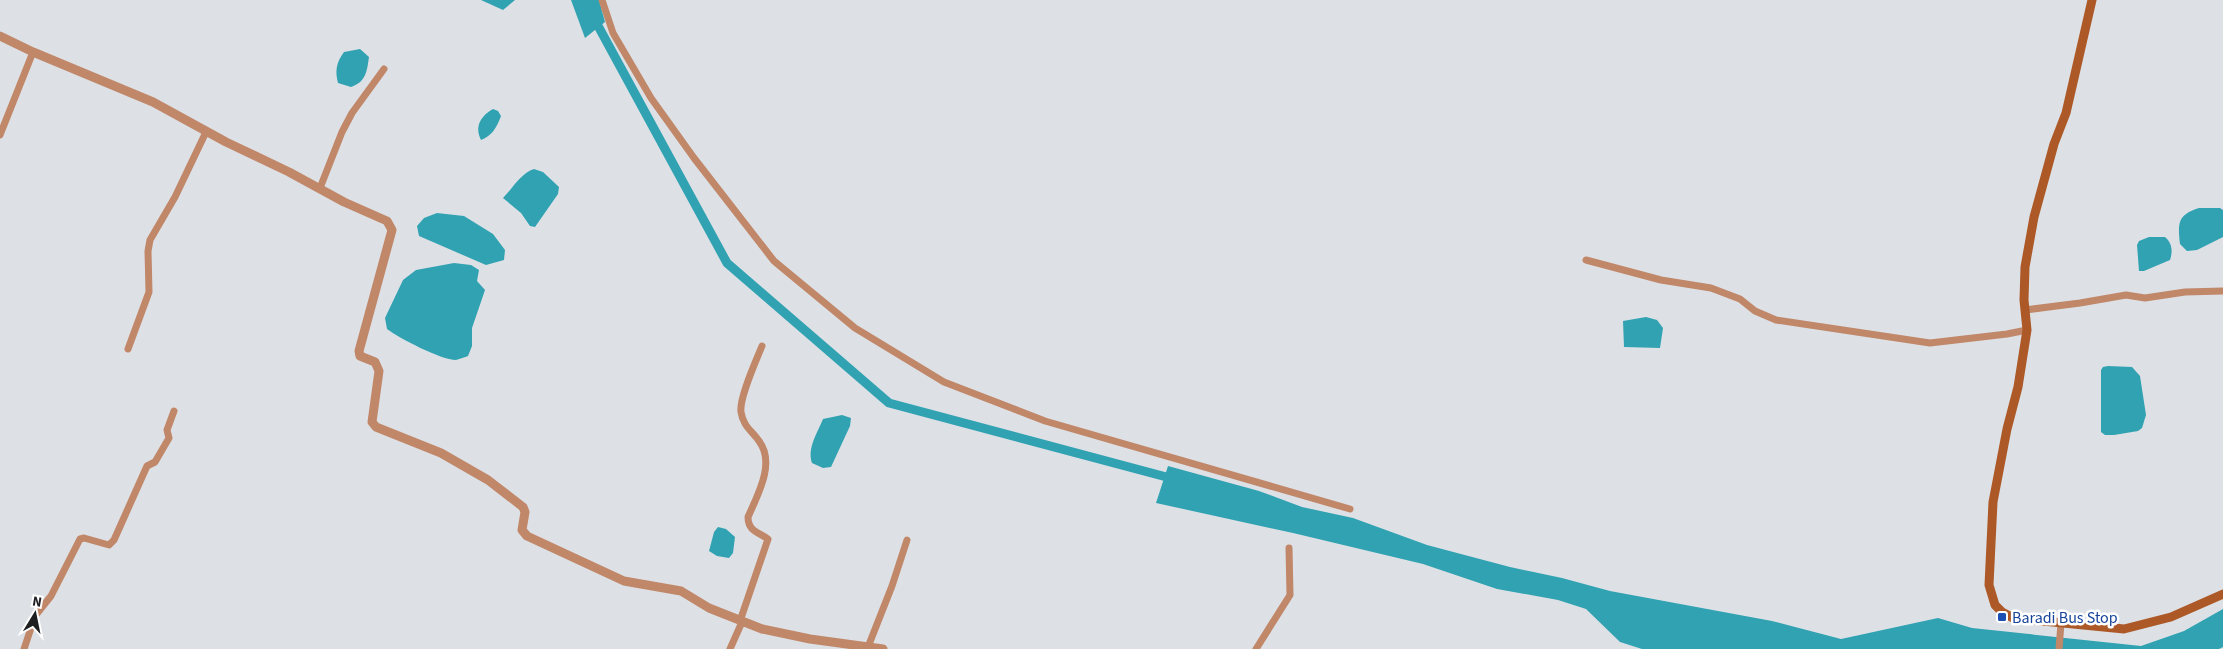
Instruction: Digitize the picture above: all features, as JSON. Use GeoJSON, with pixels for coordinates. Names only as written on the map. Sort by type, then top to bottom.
{"type":"FeatureCollection","features":[{"type":"Feature","properties":{"kind":"main road"},"geometry":{"type":"LineString","coordinates":[[2092,0],[2066,113],[2054,144],[2034,217],[2025,267],[2025,310],[2028,330],[2018,388],[2007,429],[1993,502],[1988,585],[1991,597],[2002,612],[2013,618],[2112,629],[2134,628],[2170,617],[2223,594]]}},
{"type":"Feature","properties":{"kind":"street"},"geometry":{"type":"LineString","coordinates":[[602,0],[613,32],[652,98],[694,158],[774,261],[855,328],[944,382],[1045,421],[1350,509]]}},
{"type":"Feature","properties":{"kind":"street"},"geometry":{"type":"LineString","coordinates":[[0,36],[33,52],[153,102],[206,132],[320,188],[344,202],[387,221],[392,230],[359,352],[360,356],[364,359],[375,362],[379,371],[372,422],[376,427],[441,453],[488,480],[523,507],[525,512],[522,530],[527,536],[624,581],[681,590],[709,608],[762,629],[882,649]]}},
{"type":"Feature","properties":{"kind":"street"},"geometry":{"type":"LineString","coordinates":[[0,135],[33,52]]}},
{"type":"Feature","properties":{"kind":"street"},"geometry":{"type":"LineString","coordinates":[[320,188],[342,132],[352,113],[384,69]]}},
{"type":"Feature","properties":{"kind":"street"},"geometry":{"type":"LineString","coordinates":[[128,349],[149,292],[148,251],[150,240],[175,197],[206,132]]}},
{"type":"Feature","properties":{"kind":"street"},"geometry":{"type":"LineString","coordinates":[[1586,260],[1661,280],[1711,288],[1740,300],[1755,311],[1776,320],[1930,343],[2028,330]]}},
{"type":"Feature","properties":{"kind":"street"},"geometry":{"type":"LineString","coordinates":[[2025,310],[2126,295],[2145,298],[2185,292],[2223,290]]}},
{"type":"Feature","properties":{"kind":"street"},"geometry":{"type":"LineString","coordinates":[[730,649],[768,539],[752,530],[748,524],[748,517],[767,467],[762,447],[749,431],[741,411],[746,388],[762,346]]}},
{"type":"Feature","properties":{"kind":"street"},"geometry":{"type":"LineString","coordinates":[[24,649],[35,616],[51,596],[80,539],[84,538],[109,545],[114,540],[147,466],[155,462],[169,438],[167,430],[174,411]]}},
{"type":"Feature","properties":{"kind":"street"},"geometry":{"type":"LineString","coordinates":[[868,647],[892,586],[907,540]]}},
{"type":"Feature","properties":{"kind":"street"},"geometry":{"type":"LineString","coordinates":[[1256,649],[1290,595],[1289,548]]}},
{"type":"Feature","properties":{"kind":"street"},"geometry":{"type":"LineString","coordinates":[[2059,649],[2062,623]]}},
{"type":"Feature","properties":{"kind":"water"},"geometry":{"type":"Polygon","coordinates":[[[481,0],[515,0],[503,10],[481,0]]]}},
{"type":"Feature","properties":{"kind":"water"},"geometry":{"type":"Polygon","coordinates":[[[571,0],[599,0],[605,22],[585,38],[571,0]]]}},
{"type":"Feature","properties":{"kind":"water"},"geometry":{"type":"Polygon","coordinates":[[[360,49],[369,57],[363,79],[351,87],[338,83],[337,67],[341,56],[344,52],[360,49]]]}},
{"type":"Feature","properties":{"kind":"water"},"geometry":{"type":"Polygon","coordinates":[[[493,109],[498,111],[501,116],[491,134],[481,140],[478,130],[480,122],[493,109]]]}},
{"type":"Feature","properties":{"kind":"water"},"geometry":{"type":"Polygon","coordinates":[[[534,169],[543,172],[559,187],[558,194],[535,227],[530,226],[521,213],[503,198],[521,177],[534,169]]]}},
{"type":"Feature","properties":{"kind":"water"},"geometry":{"type":"Polygon","coordinates":[[[2199,208],[2220,208],[2223,210],[2223,237],[2197,250],[2187,251],[2180,244],[2180,221],[2186,214],[2199,208]]]}},
{"type":"Feature","properties":{"kind":"water"},"geometry":{"type":"Polygon","coordinates":[[[437,213],[464,216],[493,234],[505,250],[504,260],[486,265],[419,236],[417,226],[424,218],[437,213]]]}},
{"type":"Feature","properties":{"kind":"water"},"geometry":{"type":"Polygon","coordinates":[[[2149,237],[2165,237],[2167,239],[2171,247],[2170,260],[2144,271],[2139,271],[2137,245],[2139,241],[2149,237]]]}},
{"type":"Feature","properties":{"kind":"water"},"geometry":{"type":"Polygon","coordinates":[[[454,263],[471,265],[479,270],[477,281],[485,290],[472,328],[472,346],[468,356],[456,360],[431,353],[401,338],[387,329],[385,318],[403,280],[416,270],[454,263]]]}},
{"type":"Feature","properties":{"kind":"water"},"geometry":{"type":"Polygon","coordinates":[[[1646,317],[1657,320],[1663,328],[1660,348],[1624,347],[1623,321],[1646,317]]]}},
{"type":"Feature","properties":{"kind":"water"},"geometry":{"type":"Polygon","coordinates":[[[2103,367],[2132,367],[2140,376],[2146,415],[2142,428],[2138,431],[2114,435],[2105,435],[2101,432],[2101,370],[2103,367]]]}},
{"type":"Feature","properties":{"kind":"water"},"geometry":{"type":"Polygon","coordinates":[[[842,415],[851,418],[850,426],[831,467],[823,468],[812,463],[812,446],[823,419],[842,415]]]}},
{"type":"Feature","properties":{"kind":"water"},"geometry":{"type":"Polygon","coordinates":[[[1168,466],[1259,491],[1302,507],[1353,518],[1427,545],[1510,567],[1610,591],[1772,621],[1841,639],[1938,618],[1972,628],[2141,646],[2184,631],[2223,609],[2223,647],[2219,649],[1642,649],[1620,642],[1586,609],[1558,600],[1497,589],[1423,564],[1156,503],[1168,466]]]}},
{"type":"Feature","properties":{"kind":"water"},"geometry":{"type":"Polygon","coordinates":[[[718,527],[726,529],[735,537],[733,553],[729,558],[717,556],[709,551],[714,532],[718,527]]]}},
{"type":"Feature","properties":{"kind":"waterway"},"geometry":{"type":"LineString","coordinates":[[584,0],[727,263],[889,403],[1174,479]]}},
{"type":"Feature","properties":{"kind":"place","name":"Baradi Bus Stop"},"geometry":{"type":"Point","coordinates":[2002,617]}}]}
